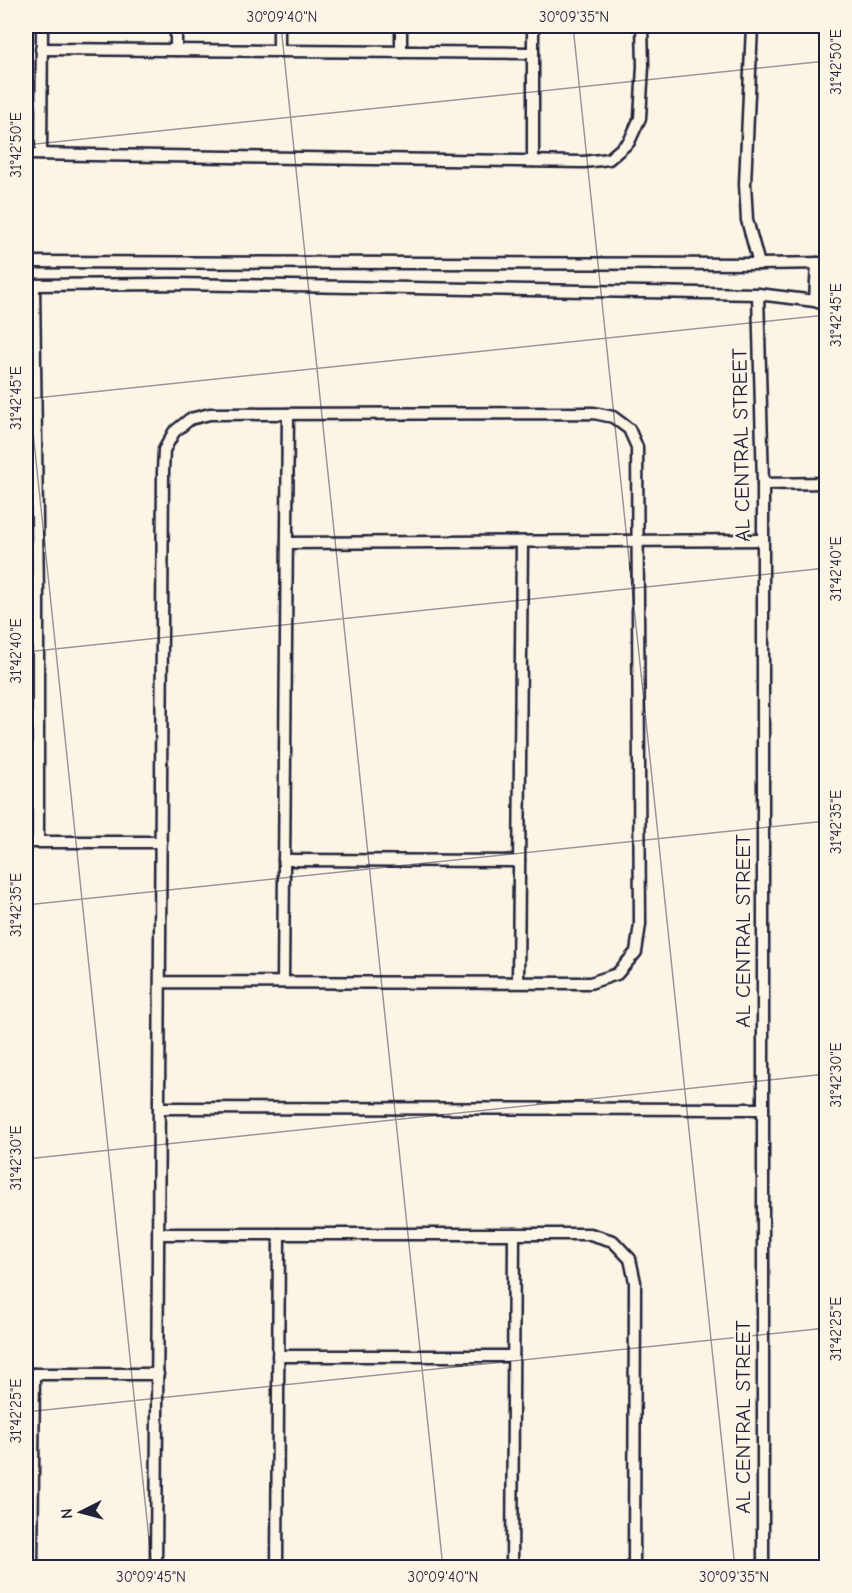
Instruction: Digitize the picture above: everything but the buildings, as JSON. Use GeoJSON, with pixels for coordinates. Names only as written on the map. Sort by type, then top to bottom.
{"type":"FeatureCollection","features":[{"type":"Feature","properties":{"kind":"street"},"geometry":{"type":"LineString","coordinates":[[41,154],[42,26]]}},
{"type":"Feature","properties":{"kind":"street"},"geometry":{"type":"LineString","coordinates":[[176,26],[176,50]]}},
{"type":"Feature","properties":{"kind":"street"},"geometry":{"type":"LineString","coordinates":[[279,26],[279,50]]}},
{"type":"Feature","properties":{"kind":"street"},"geometry":{"type":"LineString","coordinates":[[401,26],[401,52]]}},
{"type":"Feature","properties":{"kind":"street"},"geometry":{"type":"LineString","coordinates":[[533,26],[533,161]]}},
{"type":"Feature","properties":{"kind":"street"},"geometry":{"type":"LineString","coordinates":[[26,154],[584,162],[609,159],[629,142],[640,118],[643,66],[642,26]]}},
{"type":"Feature","properties":{"kind":"street"},"geometry":{"type":"LineString","coordinates":[[752,26],[746,184],[747,220],[759,264]]}},
{"type":"Feature","properties":{"kind":"street"},"geometry":{"type":"LineString","coordinates":[[41,49],[533,53]]}},
{"type":"Feature","properties":{"kind":"street"},"geometry":{"type":"LineString","coordinates":[[26,262],[822,263],[815,301]]}},
{"type":"Feature","properties":{"kind":"street"},"geometry":{"type":"LineString","coordinates":[[38,842],[38,598],[30,285],[176,284],[758,294],[815,301],[826,305]]}},
{"type":"Feature","properties":{"kind":"street","name":"AL CENTRAL STREET"},"geometry":{"type":"LineString","coordinates":[[758,294],[763,484],[763,1568]]}},
{"type":"Feature","properties":{"kind":"street"},"geometry":{"type":"LineString","coordinates":[[156,1568],[163,483],[164,450],[174,432],[190,419],[210,414],[594,413],[613,417],[629,429],[637,447],[640,924],[636,952],[617,974],[590,983],[160,982]]}},
{"type":"Feature","properties":{"kind":"street"},"geometry":{"type":"LineString","coordinates":[[283,982],[288,414]]}},
{"type":"Feature","properties":{"kind":"street"},"geometry":{"type":"LineString","coordinates":[[763,484],[826,483]]}},
{"type":"Feature","properties":{"kind":"street"},"geometry":{"type":"LineString","coordinates":[[287,543],[763,540]]}},
{"type":"Feature","properties":{"kind":"street"},"geometry":{"type":"LineString","coordinates":[[518,982],[522,542]]}},
{"type":"Feature","properties":{"kind":"street"},"geometry":{"type":"LineString","coordinates":[[26,842],[161,842]]}},
{"type":"Feature","properties":{"kind":"street"},"geometry":{"type":"LineString","coordinates":[[284,860],[519,861]]}},
{"type":"Feature","properties":{"kind":"street"},"geometry":{"type":"LineString","coordinates":[[159,1108],[763,1109]]}},
{"type":"Feature","properties":{"kind":"street"},"geometry":{"type":"LineString","coordinates":[[159,1234],[590,1234],[613,1241],[630,1259],[636,1282],[634,1568]]}},
{"type":"Feature","properties":{"kind":"street"},"geometry":{"type":"LineString","coordinates":[[277,1568],[279,1234]]}},
{"type":"Feature","properties":{"kind":"street"},"geometry":{"type":"LineString","coordinates":[[512,1568],[514,1234]]}},
{"type":"Feature","properties":{"kind":"street"},"geometry":{"type":"LineString","coordinates":[[278,1356],[513,1356]]}},
{"type":"Feature","properties":{"kind":"street"},"geometry":{"type":"LineString","coordinates":[[32,1568],[30,1374],[158,1374]]}}]}
